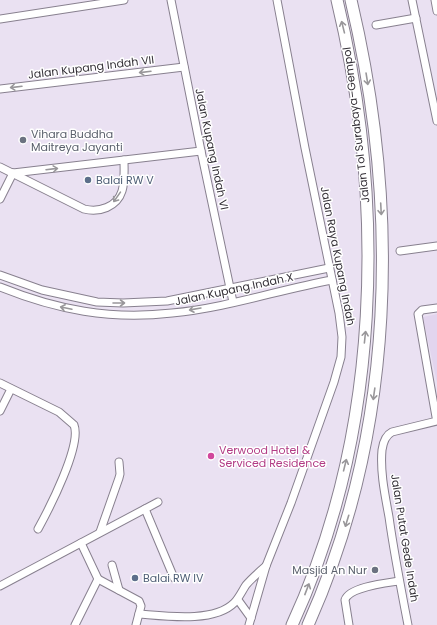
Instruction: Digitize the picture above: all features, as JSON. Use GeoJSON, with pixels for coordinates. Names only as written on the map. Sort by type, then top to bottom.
{"type":"FeatureCollection","features":[{"type":"Feature","properties":{"kind":"highway","name":"Jalan Tol Surabaya–Gempol"},"geometry":{"type":"LineString","coordinates":[[292,625],[330,526],[351,440],[360,385],[366,326],[368,233],[364,170],[348,50],[337,0]]}},
{"type":"Feature","properties":{"kind":"highway","name":"Jalan Tol Surabaya–Gempol"},"geometry":{"type":"LineString","coordinates":[[308,625],[334,562],[350,510],[371,418],[377,377],[383,254],[381,195],[378,158],[360,37],[351,0]]}},
{"type":"Feature","properties":{"kind":"street"},"geometry":{"type":"LineString","coordinates":[[0,19],[85,3],[124,0]]}},
{"type":"Feature","properties":{"kind":"street","name":"Jalan Kupang Indah VI"},"geometry":{"type":"LineString","coordinates":[[171,0],[233,302]]}},
{"type":"Feature","properties":{"kind":"street","name":"Jalan Raya Kupang Indah"},"geometry":{"type":"LineString","coordinates":[[250,621],[266,566],[291,503],[334,382],[341,357],[342,337],[340,319],[277,0]]}},
{"type":"Feature","properties":{"kind":"street"},"geometry":{"type":"LineString","coordinates":[[412,0],[434,92],[437,121]]}},
{"type":"Feature","properties":{"kind":"street"},"geometry":{"type":"LineString","coordinates":[[376,25],[416,18]]}},
{"type":"Feature","properties":{"kind":"street","name":"Jalan Kupang Indah VII"},"geometry":{"type":"LineString","coordinates":[[0,89],[184,68]]}},
{"type":"Feature","properties":{"kind":"street"},"geometry":{"type":"LineString","coordinates":[[13,173],[201,151]]}},
{"type":"Feature","properties":{"kind":"street"},"geometry":{"type":"LineString","coordinates":[[0,167],[84,209],[97,210],[108,207],[116,201],[122,192],[124,160]]}},
{"type":"Feature","properties":{"kind":"street"},"geometry":{"type":"LineString","coordinates":[[0,199],[13,173]]}},
{"type":"Feature","properties":{"kind":"street"},"geometry":{"type":"LineString","coordinates":[[400,251],[437,246]]}},
{"type":"Feature","properties":{"kind":"street","name":"Jalan Kupang Indah X"},"geometry":{"type":"LineString","coordinates":[[0,275],[42,290],[97,302],[123,303],[167,301],[329,268]]}},
{"type":"Feature","properties":{"kind":"street","name":"Jalan Kupang Indah X"},"geometry":{"type":"LineString","coordinates":[[0,287],[54,306],[94,313],[131,316],[174,313],[233,302],[332,280]]}},
{"type":"Feature","properties":{"kind":"street"},"geometry":{"type":"LineString","coordinates":[[94,313],[97,302]]}},
{"type":"Feature","properties":{"kind":"street"},"geometry":{"type":"LineString","coordinates":[[437,308],[422,310],[418,314],[437,418]]}},
{"type":"Feature","properties":{"kind":"street"},"geometry":{"type":"LineString","coordinates":[[0,383],[56,410],[74,425],[76,433],[70,458],[38,528]]}},
{"type":"Feature","properties":{"kind":"street"},"geometry":{"type":"LineString","coordinates":[[0,411],[11,388]]}},
{"type":"Feature","properties":{"kind":"street","name":"Jalan Putat Gede Indah"},"geometry":{"type":"LineString","coordinates":[[408,625],[399,581],[383,480],[382,449],[388,434],[437,418]]}},
{"type":"Feature","properties":{"kind":"street"},"geometry":{"type":"LineString","coordinates":[[100,532],[119,478],[119,462]]}},
{"type":"Feature","properties":{"kind":"street"},"geometry":{"type":"LineString","coordinates":[[0,586],[158,502]]}},
{"type":"Feature","properties":{"kind":"street"},"geometry":{"type":"LineString","coordinates":[[145,508],[174,578]]}},
{"type":"Feature","properties":{"kind":"street"},"geometry":{"type":"LineString","coordinates":[[80,543],[98,579],[139,601],[141,606],[136,625]]}},
{"type":"Feature","properties":{"kind":"street"},"geometry":{"type":"LineString","coordinates":[[112,566],[119,590]]}},
{"type":"Feature","properties":{"kind":"street"},"geometry":{"type":"LineString","coordinates":[[139,614],[186,616],[207,615],[225,610],[238,600],[251,580],[266,566]]}},
{"type":"Feature","properties":{"kind":"street"},"geometry":{"type":"LineString","coordinates":[[75,625],[98,579]]}},
{"type":"Feature","properties":{"kind":"street"},"geometry":{"type":"LineString","coordinates":[[349,625],[345,600],[349,594],[361,589],[399,581]]}},
{"type":"Feature","properties":{"kind":"street"},"geometry":{"type":"LineString","coordinates":[[238,600],[250,621]]}},
{"type":"Feature","properties":{"kind":"shaded area"},"geometry":{"type":"Polygon","coordinates":[[[437,314],[437,383],[423,317],[437,314]]]}},
{"type":"Feature","properties":{"kind":"place","name":"Vihara Buddha Maitreya Jayanti"},"geometry":{"type":"Point","coordinates":[23,140]}},
{"type":"Feature","properties":{"kind":"place","name":"Balai RW V"},"geometry":{"type":"Point","coordinates":[88,180]}},
{"type":"Feature","properties":{"kind":"place","name":"Verwood Hotel & Serviced Residence"},"geometry":{"type":"Point","coordinates":[211,456]}},
{"type":"Feature","properties":{"kind":"place","name":"Masjid An Nur"},"geometry":{"type":"Point","coordinates":[375,570]}},
{"type":"Feature","properties":{"kind":"place","name":"Balai RW IV"},"geometry":{"type":"Point","coordinates":[135,578]}}]}
